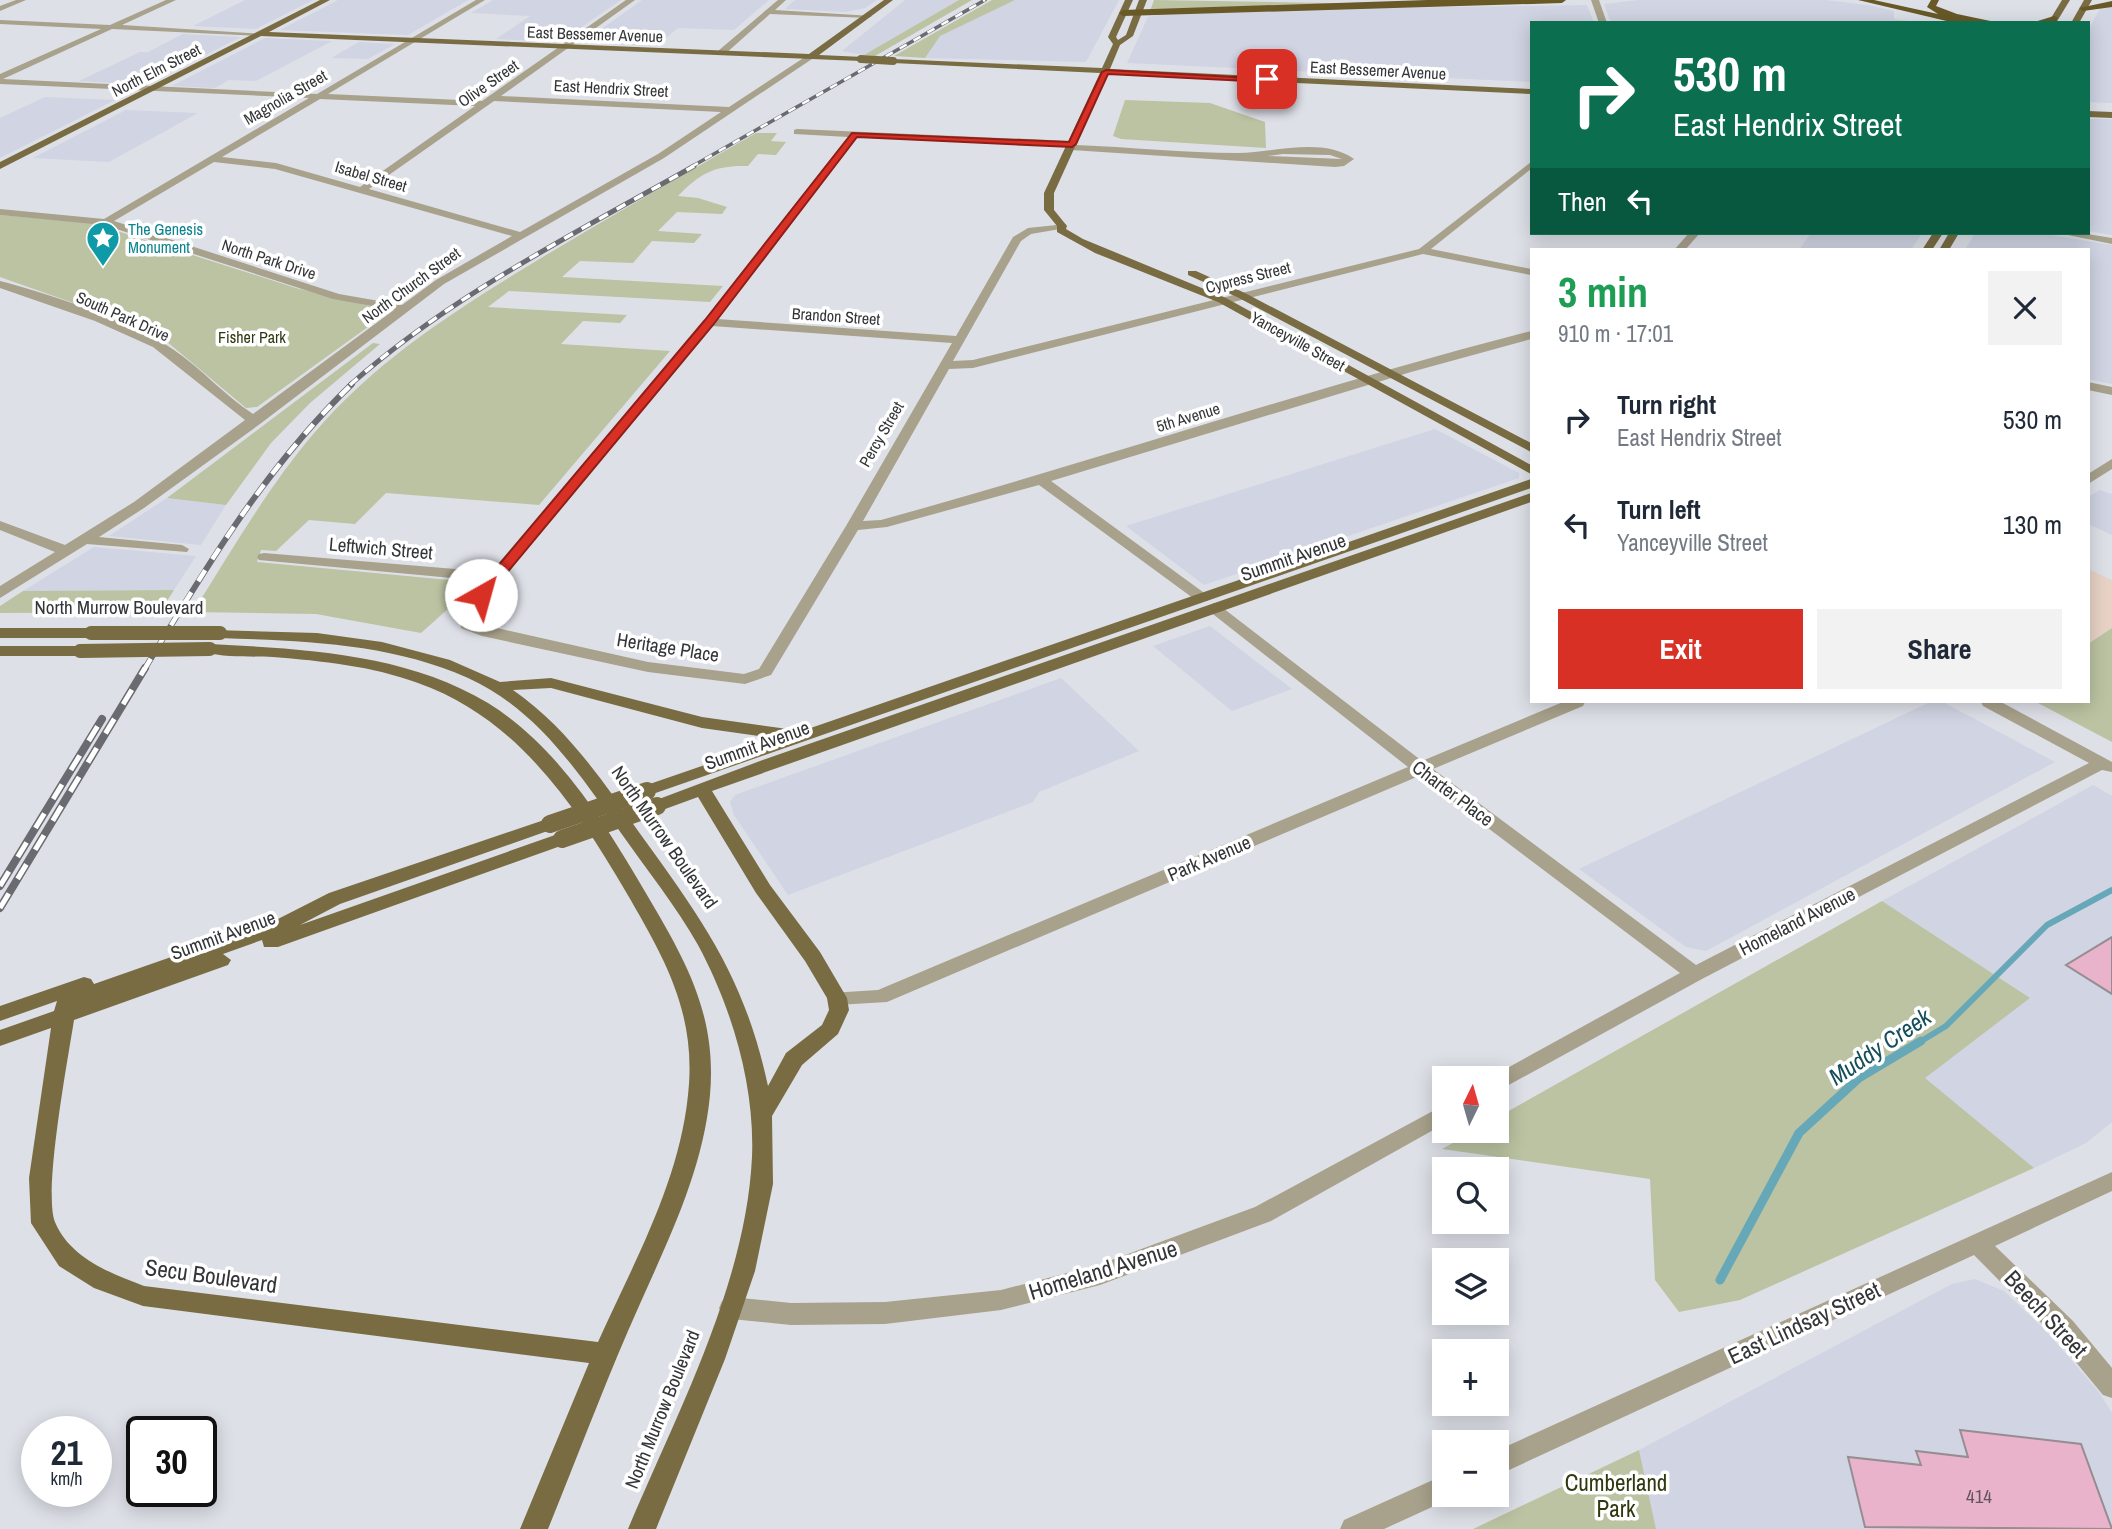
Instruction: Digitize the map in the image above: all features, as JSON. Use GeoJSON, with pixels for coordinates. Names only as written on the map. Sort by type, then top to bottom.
{"type":"FeatureCollection","features":[{"type":"Feature","properties":{"kind":"highway"},"geometry":{"type":"LineString","coordinates":[[1316,0],[1440,4]]}},
{"type":"Feature","properties":{"kind":"highway"},"geometry":{"type":"LineString","coordinates":[[1123,13],[1562,0]]}},
{"type":"Feature","properties":{"kind":"highway"},"geometry":{"type":"LineString","coordinates":[[1863,0],[1960,21]]}},
{"type":"Feature","properties":{"kind":"highway"},"geometry":{"type":"LineString","coordinates":[[1935,0],[1931,7],[1950,16],[1983,21]]}},
{"type":"Feature","properties":{"kind":"highway"},"geometry":{"type":"LineString","coordinates":[[2080,12],[2112,4]]}},
{"type":"Feature","properties":{"kind":"main road","name":"North Elm Street"},"geometry":{"type":"LineString","coordinates":[[0,166],[326,0]]}},
{"type":"Feature","properties":{"kind":"main road","name":"North Church Street"},"geometry":{"type":"LineString","coordinates":[[811,57],[889,0]]}},
{"type":"Feature","properties":{"kind":"main road","name":"Yanceyville Street"},"geometry":{"type":"LineString","coordinates":[[1116,44],[1112,37],[1129,0]]}},
{"type":"Feature","properties":{"kind":"main road","name":"Yanceyville Street"},"geometry":{"type":"LineString","coordinates":[[1143,0],[1129,36],[1116,44],[1047,199],[1049,210],[1062,226],[1061,230],[1086,245],[1176,279],[1222,300],[1530,469]]}},
{"type":"Feature","properties":{"kind":"main road"},"geometry":{"type":"LineString","coordinates":[[2053,21],[2066,0]]}},
{"type":"Feature","properties":{"kind":"main road","name":"East Bessemer Avenue"},"geometry":{"type":"LineString","coordinates":[[259,34],[1530,85]]}},
{"type":"Feature","properties":{"kind":"main road"},"geometry":{"type":"LineString","coordinates":[[827,46],[833,54],[861,60]]}},
{"type":"Feature","properties":{"kind":"main road","name":"East Bessemer Avenue"},"geometry":{"type":"LineString","coordinates":[[1107,69],[1530,91]]}},
{"type":"Feature","properties":{"kind":"main road"},"geometry":{"type":"LineString","coordinates":[[2090,108],[2112,109]]}},
{"type":"Feature","properties":{"kind":"main road"},"geometry":{"type":"LineString","coordinates":[[2090,114],[2112,115]]}},
{"type":"Feature","properties":{"kind":"main road","name":"Yanceyville Street"},"geometry":{"type":"LineString","coordinates":[[1062,226],[1076,228],[1241,295],[1530,447]]}},
{"type":"Feature","properties":{"kind":"main road","name":"Summit Avenue"},"geometry":{"type":"LineString","coordinates":[[652,798],[702,789],[1530,483]]}},
{"type":"Feature","properties":{"kind":"main road","name":"Summit Avenue"},"geometry":{"type":"LineString","coordinates":[[0,1038],[556,831],[652,798],[806,736],[1530,497]]}},
{"type":"Feature","properties":{"kind":"main road","name":"North Murrow Boulevard"},"geometry":{"type":"LineString","coordinates":[[0,633],[91,633],[215,641],[334,657],[383,667],[425,680],[483,706],[505,722],[568,792],[609,846],[672,955],[686,985],[696,1020],[701,1065],[697,1111],[685,1164],[666,1218],[605,1354],[534,1529]]}},
{"type":"Feature","properties":{"kind":"main road","name":"North Murrow Boulevard"},"geometry":{"type":"LineString","coordinates":[[0,651],[80,650],[215,641],[347,640],[442,662],[499,687],[521,702],[570,748],[707,944],[741,1023],[751,1060],[760,1118],[762,1181],[746,1262],[731,1308],[642,1529]]}},
{"type":"Feature","properties":{"kind":"main road"},"geometry":{"type":"LineString","coordinates":[[499,687],[551,682],[713,727],[806,736]]}},
{"type":"Feature","properties":{"kind":"main road"},"geometry":{"type":"LineString","coordinates":[[702,789],[763,889],[813,957],[837,998],[839,1010],[831,1029],[794,1059],[760,1118]]}},
{"type":"Feature","properties":{"kind":"main road","name":"Summit Avenue"},"geometry":{"type":"LineString","coordinates":[[0,1014],[336,898],[556,831]]}},
{"type":"Feature","properties":{"kind":"main road"},"geometry":{"type":"LineString","coordinates":[[63,1016],[65,1006],[82,996],[281,926],[336,898]]}},
{"type":"Feature","properties":{"kind":"main road","name":"Secu Boulevard"},"geometry":{"type":"LineString","coordinates":[[63,1016],[41,1178],[43,1223],[68,1259],[103,1281],[143,1296],[605,1354]]}},
{"type":"Feature","properties":{"kind":"street"},"geometry":{"type":"LineString","coordinates":[[0,9],[22,0]]}},
{"type":"Feature","properties":{"kind":"street"},"geometry":{"type":"LineString","coordinates":[[0,79],[172,0]]}},
{"type":"Feature","properties":{"kind":"street","name":"Magnolia Street"},"geometry":{"type":"LineString","coordinates":[[106,222],[481,0]]}},
{"type":"Feature","properties":{"kind":"street","name":"Olive Street"},"geometry":{"type":"LineString","coordinates":[[362,190],[631,0]]}},
{"type":"Feature","properties":{"kind":"street"},"geometry":{"type":"LineString","coordinates":[[721,53],[782,0]]}},
{"type":"Feature","properties":{"kind":"street"},"geometry":{"type":"LineString","coordinates":[[1595,0],[1602,21]]}},
{"type":"Feature","properties":{"kind":"street"},"geometry":{"type":"LineString","coordinates":[[768,12],[868,16]]}},
{"type":"Feature","properties":{"kind":"street"},"geometry":{"type":"LineString","coordinates":[[0,22],[259,34]]}},
{"type":"Feature","properties":{"kind":"street","name":"North Church Street"},"geometry":{"type":"LineString","coordinates":[[0,593],[149,498],[440,282],[661,156],[811,57]]}},
{"type":"Feature","properties":{"kind":"street","name":"East Hendrix Street"},"geometry":{"type":"LineString","coordinates":[[0,79],[151,89],[730,110]]}},
{"type":"Feature","properties":{"kind":"street"},"geometry":{"type":"LineString","coordinates":[[797,132],[1072,146],[1335,164],[1349,159],[1318,151],[1283,151],[1240,156]]}},
{"type":"Feature","properties":{"kind":"street"},"geometry":{"type":"LineString","coordinates":[[495,577],[709,322],[855,134]]}},
{"type":"Feature","properties":{"kind":"street","name":"Isabel Street"},"geometry":{"type":"LineString","coordinates":[[211,159],[276,166],[519,235]]}},
{"type":"Feature","properties":{"kind":"street","name":"Cypress Street"},"geometry":{"type":"LineString","coordinates":[[946,365],[973,364],[1423,251],[1530,166]]}},
{"type":"Feature","properties":{"kind":"street","name":"North Park Drive"},"geometry":{"type":"LineString","coordinates":[[0,212],[106,222],[337,297],[407,309]]}},
{"type":"Feature","properties":{"kind":"street","name":"Percy Street"},"geometry":{"type":"LineString","coordinates":[[745,679],[765,672],[773,662],[1019,236],[1035,229],[1062,226]]}},
{"type":"Feature","properties":{"kind":"street"},"geometry":{"type":"LineString","coordinates":[[1681,248],[1693,235]]}},
{"type":"Feature","properties":{"kind":"street"},"geometry":{"type":"LineString","coordinates":[[2075,235],[2112,241]]}},
{"type":"Feature","properties":{"kind":"street"},"geometry":{"type":"LineString","coordinates":[[1423,251],[1530,272]]}},
{"type":"Feature","properties":{"kind":"street","name":"South Park Drive"},"geometry":{"type":"LineString","coordinates":[[0,284],[107,322],[158,345],[236,410],[255,421]]}},
{"type":"Feature","properties":{"kind":"street","name":"Brandon Street"},"geometry":{"type":"LineString","coordinates":[[709,322],[960,340]]}},
{"type":"Feature","properties":{"kind":"street","name":"5th Avenue"},"geometry":{"type":"LineString","coordinates":[[853,526],[882,524],[1041,480],[1391,374],[1530,335]]}},
{"type":"Feature","properties":{"kind":"street"},"geometry":{"type":"LineString","coordinates":[[2090,386],[2112,391]]}},
{"type":"Feature","properties":{"kind":"street"},"geometry":{"type":"LineString","coordinates":[[2090,479],[2112,463]]}},
{"type":"Feature","properties":{"kind":"street","name":"Charter Place"},"geometry":{"type":"LineString","coordinates":[[1041,480],[1208,603],[1420,768],[1695,974]]}},
{"type":"Feature","properties":{"kind":"street"},"geometry":{"type":"LineString","coordinates":[[0,525],[67,551]]}},
{"type":"Feature","properties":{"kind":"street"},"geometry":{"type":"LineString","coordinates":[[85,540],[182,549]]}},
{"type":"Feature","properties":{"kind":"street","name":"Leftwich Street"},"geometry":{"type":"LineString","coordinates":[[264,556],[495,577]]}},
{"type":"Feature","properties":{"kind":"street","name":"Heritage Place"},"geometry":{"type":"LineString","coordinates":[[495,577],[467,613],[467,625],[482,631],[648,667],[745,679]]}},
{"type":"Feature","properties":{"kind":"street","name":"Park Avenue"},"geometry":{"type":"LineString","coordinates":[[837,998],[880,997],[1575,703]]}},
{"type":"Feature","properties":{"kind":"street"},"geometry":{"type":"LineString","coordinates":[[1991,703],[2107,765]]}},
{"type":"Feature","properties":{"kind":"street","name":"Homeland Avenue"},"geometry":{"type":"LineString","coordinates":[[1509,1077],[1695,974],[2107,765]]}},
{"type":"Feature","properties":{"kind":"street","name":"Homeland Avenue"},"geometry":{"type":"LineString","coordinates":[[731,1308],[805,1314],[885,1313],[1001,1300],[1100,1275],[1263,1214],[1432,1121]]}},
{"type":"Feature","properties":{"kind":"street","name":"East Lindsay Street"},"geometry":{"type":"LineString","coordinates":[[1509,1458],[2112,1181]]}},
{"type":"Feature","properties":{"kind":"street","name":"Beech Street"},"geometry":{"type":"LineString","coordinates":[[1978,1244],[2064,1329],[2112,1387]]}},
{"type":"Feature","properties":{"kind":"street"},"geometry":{"type":"LineString","coordinates":[[1354,1529],[1432,1493]]}},
{"type":"Feature","properties":{"kind":"shaded area"},"geometry":{"type":"Polygon","coordinates":[[[245,0],[313,0],[256,29],[193,26],[245,0]]]}},
{"type":"Feature","properties":{"kind":"shaded area"},"geometry":{"type":"Polygon","coordinates":[[[338,0],[468,0],[408,35],[280,30],[338,0]]]}},
{"type":"Feature","properties":{"kind":"shaded area"},"geometry":{"type":"Polygon","coordinates":[[[493,0],[621,0],[560,42],[496,39],[530,16],[471,13],[493,0]]]}},
{"type":"Feature","properties":{"kind":"shaded area"},"geometry":{"type":"Polygon","coordinates":[[[642,0],[769,0],[734,30],[678,28],[656,46],[582,43],[642,0]]]}},
{"type":"Feature","properties":{"kind":"shaded area"},"geometry":{"type":"Polygon","coordinates":[[[795,0],[877,0],[865,8],[846,12],[785,9],[795,0]]]}},
{"type":"Feature","properties":{"kind":"shaded area"},"geometry":{"type":"Polygon","coordinates":[[[905,0],[959,0],[864,55],[842,51],[905,0]]]}},
{"type":"Feature","properties":{"kind":"shaded area"},"geometry":{"type":"Polygon","coordinates":[[[1015,0],[1119,0],[1086,62],[925,58],[939,36],[1015,0]]]}},
{"type":"Feature","properties":{"kind":"shaded area"},"geometry":{"type":"Polygon","coordinates":[[[1639,0],[1825,0],[1894,11],[1894,19],[1910,21],[1610,21],[1604,4],[1639,0]]]}},
{"type":"Feature","properties":{"kind":"shaded area"},"geometry":{"type":"Polygon","coordinates":[[[1587,5],[1593,21],[1530,21],[1530,82],[1127,63],[1148,17],[1313,9],[1587,5]]]}},
{"type":"Feature","properties":{"kind":"shaded area"},"geometry":{"type":"Polygon","coordinates":[[[2112,5],[2112,103],[2090,102],[2090,26],[2101,7],[2112,5]]]}},
{"type":"Feature","properties":{"kind":"shaded area"},"geometry":{"type":"Polygon","coordinates":[[[183,34],[241,37],[146,85],[79,81],[140,52],[148,52],[183,34]]]}},
{"type":"Feature","properties":{"kind":"shaded area"},"geometry":{"type":"Polygon","coordinates":[[[265,38],[332,41],[256,81],[229,80],[215,88],[172,86],[265,38]]]}},
{"type":"Feature","properties":{"kind":"shaded area"},"geometry":{"type":"Polygon","coordinates":[[[359,42],[395,44],[368,59],[331,58],[359,42]]]}},
{"type":"Feature","properties":{"kind":"shaded area"},"geometry":{"type":"Polygon","coordinates":[[[45,97],[115,100],[0,158],[0,118],[45,97]]]}},
{"type":"Feature","properties":{"kind":"shaded area"},"geometry":{"type":"Polygon","coordinates":[[[126,110],[198,113],[109,162],[33,158],[126,110]]]}},
{"type":"Feature","properties":{"kind":"shaded area"},"geometry":{"type":"Polygon","coordinates":[[[2090,119],[2112,119],[2112,235],[2090,231],[2090,119]]]}},
{"type":"Feature","properties":{"kind":"shaded area"},"geometry":{"type":"Polygon","coordinates":[[[1810,235],[1921,235],[1912,248],[1800,248],[1810,235]]]}},
{"type":"Feature","properties":{"kind":"shaded area"},"geometry":{"type":"Polygon","coordinates":[[[1974,235],[2051,235],[2112,245],[2112,384],[2090,379],[2090,248],[1966,248],[1974,235]]]}},
{"type":"Feature","properties":{"kind":"shaded area"},"geometry":{"type":"Polygon","coordinates":[[[1435,429],[1519,473],[1519,478],[1204,585],[1126,526],[1435,429]]]}},
{"type":"Feature","properties":{"kind":"shaded area"},"geometry":{"type":"Polygon","coordinates":[[[2100,490],[2112,494],[2112,535],[2090,525],[2090,496],[2100,490]]]}},
{"type":"Feature","properties":{"kind":"shaded area"},"geometry":{"type":"Polygon","coordinates":[[[167,498],[226,505],[201,545],[109,536],[167,498]]]}},
{"type":"Feature","properties":{"kind":"shaded area"},"geometry":{"type":"Polygon","coordinates":[[[94,547],[196,556],[174,590],[23,591],[94,547]]]}},
{"type":"Feature","properties":{"kind":"shaded area"},"geometry":{"type":"Polygon","coordinates":[[[2090,570],[2112,580],[2112,628],[2090,643],[2090,570]]]}},
{"type":"Feature","properties":{"kind":"shaded area"},"geometry":{"type":"Polygon","coordinates":[[[1210,626],[1292,689],[1232,711],[1153,646],[1210,626]]]}},
{"type":"Feature","properties":{"kind":"shaded area"},"geometry":{"type":"Polygon","coordinates":[[[1061,678],[1139,751],[1039,792],[1033,802],[788,895],[734,815],[730,802],[735,795],[1061,678]]]}},
{"type":"Feature","properties":{"kind":"shaded area"},"geometry":{"type":"Polygon","coordinates":[[[1928,703],[1945,703],[2055,762],[1706,951],[1686,947],[1579,869],[1928,703]]]}},
{"type":"Feature","properties":{"kind":"shaded area"},"geometry":{"type":"Polygon","coordinates":[[[2093,785],[2112,796],[2112,1122],[2086,1143],[2034,1168],[1924,1078],[2030,998],[1882,901],[2093,785]]]}},
{"type":"Feature","properties":{"kind":"shaded area"},"geometry":{"type":"Polygon","coordinates":[[[1975,1279],[2004,1291],[2044,1329],[2099,1392],[2112,1413],[2112,1529],[1656,1529],[1639,1450],[1952,1284],[1975,1279]]]}},
{"type":"Feature","properties":{"kind":"green space"},"geometry":{"type":"Polygon","coordinates":[[[959,0],[972,0],[875,56],[864,55],[959,0]]]}},
{"type":"Feature","properties":{"kind":"green space"},"geometry":{"type":"Polygon","coordinates":[[[992,0],[1015,0],[940,36],[925,58],[894,56],[992,0]]]}},
{"type":"Feature","properties":{"kind":"green space"},"geometry":{"type":"Polygon","coordinates":[[[1154,0],[1386,4],[1150,11],[1154,0]]]}},
{"type":"Feature","properties":{"kind":"green space"},"geometry":{"type":"Polygon","coordinates":[[[1125,100],[1210,103],[1265,122],[1266,148],[1121,139],[1113,136],[1125,100]]]}},
{"type":"Feature","properties":{"kind":"green space"},"geometry":{"type":"Polygon","coordinates":[[[756,133],[777,133],[771,141],[786,142],[776,155],[758,154],[748,166],[726,167],[701,176],[678,196],[698,198],[727,207],[722,214],[677,212],[658,231],[702,234],[694,243],[652,241],[633,263],[580,261],[562,277],[723,286],[710,302],[509,291],[488,307],[627,315],[620,323],[583,321],[561,344],[670,351],[539,505],[386,493],[355,524],[309,520],[276,551],[261,550],[257,562],[471,582],[458,600],[421,633],[316,614],[193,612],[251,519],[298,453],[361,384],[413,342],[495,286],[756,133]]]}},
{"type":"Feature","properties":{"kind":"green space","name":"Fisher Park"},"geometry":{"type":"Polygon","coordinates":[[[0,215],[92,223],[296,288],[390,311],[257,407],[246,408],[166,341],[127,322],[0,277],[0,215]]]}},
{"type":"Feature","properties":{"kind":"green space"},"geometry":{"type":"Polygon","coordinates":[[[373,343],[380,344],[310,403],[271,443],[226,505],[167,498],[373,343]]]}},
{"type":"Feature","properties":{"kind":"green space"},"geometry":{"type":"Polygon","coordinates":[[[174,590],[160,612],[0,613],[0,606],[23,591],[174,590]]]}},
{"type":"Feature","properties":{"kind":"green space"},"geometry":{"type":"Polygon","coordinates":[[[2112,628],[2112,742],[2038,703],[2090,703],[2090,643],[2112,628]]]}},
{"type":"Feature","properties":{"kind":"green space"},"geometry":{"type":"Polygon","coordinates":[[[1882,901],[2030,998],[1925,1078],[2034,1168],[1740,1300],[1679,1312],[1655,1280],[1650,1179],[1442,1149],[1453,1143],[1509,1143],[1509,1111],[1882,901]]]}},
{"type":"Feature","properties":{"kind":"green space","name":"Cumberland Park"},"geometry":{"type":"Polygon","coordinates":[[[1639,1450],[1656,1529],[1473,1529],[1639,1450]]]}},
{"type":"Feature","properties":{"kind":"building"},"geometry":{"type":"Polygon","coordinates":[[[2112,937],[2112,994],[2066,965],[2112,937]]]}},
{"type":"Feature","properties":{"kind":"building"},"geometry":{"type":"Polygon","coordinates":[[[1960,1430],[2081,1444],[2112,1529],[1865,1527],[1848,1457],[1921,1465],[1916,1451],[1968,1457],[1960,1430]]]}},
{"type":"Feature","properties":{"kind":"waterway","name":"Muddy Creek"},"geometry":{"type":"LineString","coordinates":[[1918,1043],[1946,1026],[2047,925],[2112,890]]}},
{"type":"Feature","properties":{"kind":"waterway","name":"Muddy Creek"},"geometry":{"type":"LineString","coordinates":[[1720,1280],[1799,1133],[1859,1078],[1921,1041]]}},
{"type":"Feature","properties":{"kind":"railway"},"geometry":{"type":"LineString","coordinates":[[691,167],[985,0]]}},
{"type":"Feature","properties":{"kind":"railway"},"geometry":{"type":"LineString","coordinates":[[350,385],[389,352],[472,294],[694,166]]}},
{"type":"Feature","properties":{"kind":"railway"},"geometry":{"type":"LineString","coordinates":[[144,670],[214,556],[264,484],[321,416],[352,384]]}},
{"type":"Feature","properties":{"kind":"railway"},"geometry":{"type":"LineString","coordinates":[[0,908],[145,668]]}},
{"type":"Feature","properties":{"kind":"railway"},"geometry":{"type":"LineString","coordinates":[[0,886],[102,719]]}},
{"type":"Feature","properties":{"kind":"place","name":"The Genesis Monument"},"geometry":{"type":"Point","coordinates":[103,268]}},
{"type":"Feature","properties":{"kind":"route"},"geometry":{"type":"LineString","coordinates":[[481,595],[709,322],[855,134],[1072,144],[1106,72],[1267,79]]}}]}
